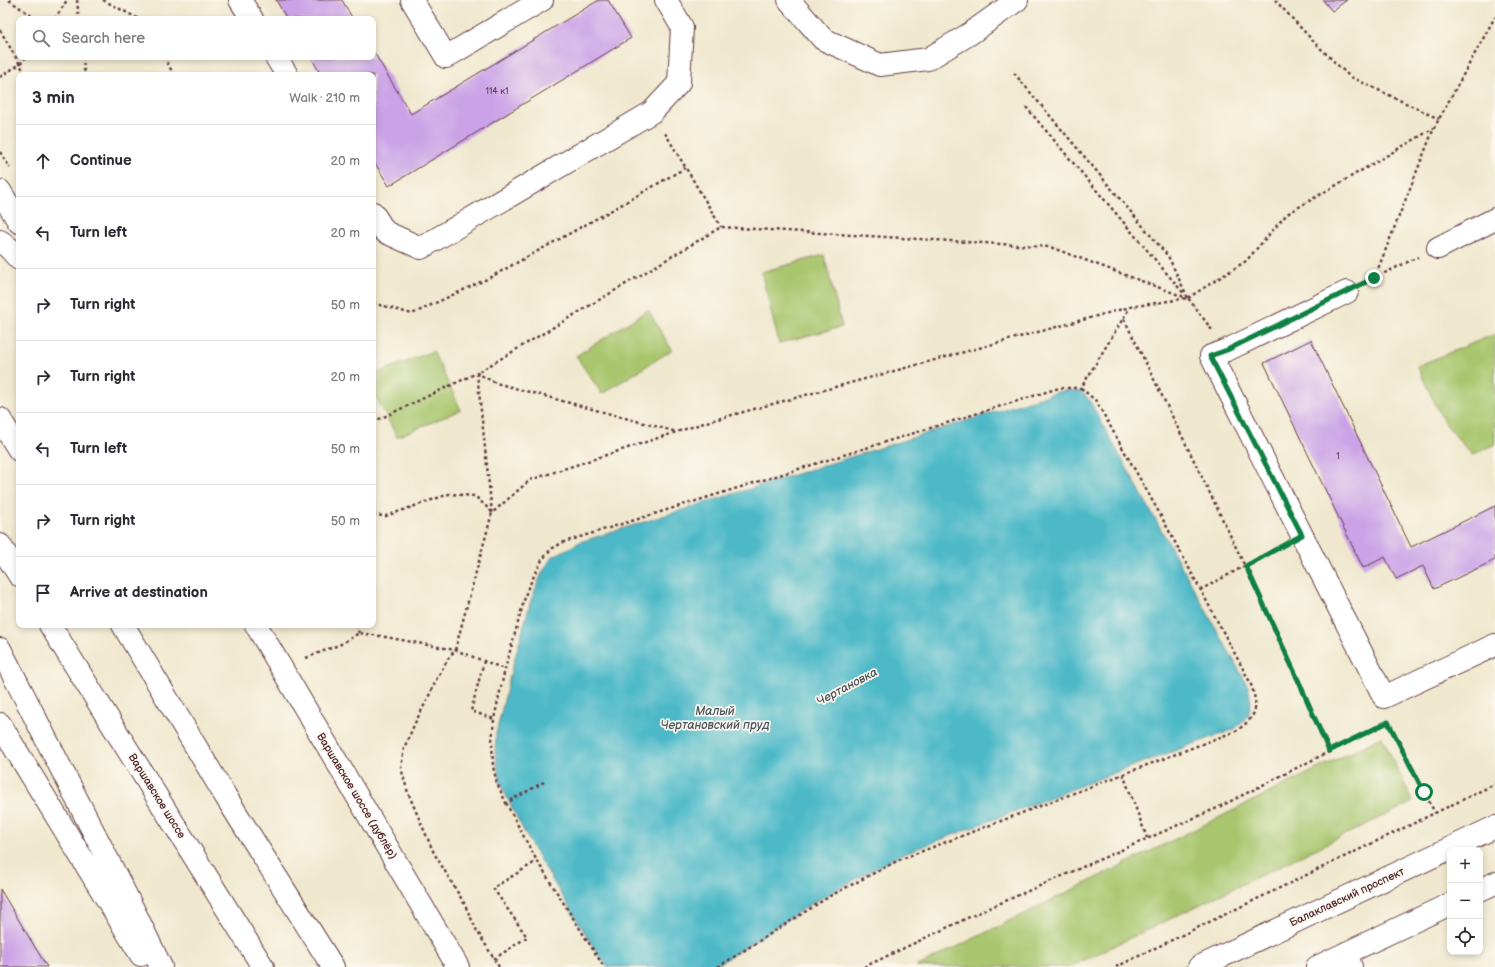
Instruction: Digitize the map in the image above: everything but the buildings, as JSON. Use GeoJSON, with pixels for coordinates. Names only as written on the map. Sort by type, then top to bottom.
{"type":"FeatureCollection","features":[{"type":"Feature","properties":{"kind":"main road"},"geometry":{"type":"LineString","coordinates":[[240,0],[250,16]]}},
{"type":"Feature","properties":{"kind":"main road"},"geometry":{"type":"LineString","coordinates":[[412,0],[446,57],[542,0]]}},
{"type":"Feature","properties":{"kind":"main road"},"geometry":{"type":"LineString","coordinates":[[376,218],[385,232],[421,248],[652,112],[680,83],[682,28],[666,0]]}},
{"type":"Feature","properties":{"kind":"main road"},"geometry":{"type":"LineString","coordinates":[[789,0],[823,39],[880,64],[928,60],[972,33],[1017,0]]}},
{"type":"Feature","properties":{"kind":"main road"},"geometry":{"type":"LineString","coordinates":[[278,60],[285,72]]}},
{"type":"Feature","properties":{"kind":"main road"},"geometry":{"type":"LineString","coordinates":[[0,191],[16,217]]}},
{"type":"Feature","properties":{"kind":"main road"},"geometry":{"type":"LineString","coordinates":[[1438,248],[1495,219]]}},
{"type":"Feature","properties":{"kind":"main road"},"geometry":{"type":"LineString","coordinates":[[0,241],[16,256]]}},
{"type":"Feature","properties":{"kind":"main road"},"geometry":{"type":"LineString","coordinates":[[1347,292],[1227,350],[1210,356],[1384,697],[1495,645]]}},
{"type":"Feature","properties":{"kind":"main road"},"geometry":{"type":"LineString","coordinates":[[0,418],[16,445]]}},
{"type":"Feature","properties":{"kind":"main road"},"geometry":{"type":"LineString","coordinates":[[0,545],[16,570]]}},
{"type":"Feature","properties":{"kind":"main road","name":"Варшавское шоссе"},"geometry":{"type":"LineString","coordinates":[[52,628],[263,967]]}},
{"type":"Feature","properties":{"kind":"main road"},"geometry":{"type":"LineString","coordinates":[[125,628],[226,796],[333,967]]}},
{"type":"Feature","properties":{"kind":"main road","name":"Варшавское шоссе (дублёр)"},"geometry":{"type":"LineString","coordinates":[[258,628],[458,967]]}},
{"type":"Feature","properties":{"kind":"main road"},"geometry":{"type":"LineString","coordinates":[[0,649],[133,909],[161,967]]}},
{"type":"Feature","properties":{"kind":"main road"},"geometry":{"type":"LineString","coordinates":[[0,724],[149,967]]}},
{"type":"Feature","properties":{"kind":"main road","name":"Балаклавский проспект"},"geometry":{"type":"LineString","coordinates":[[1199,967],[1495,827]]}},
{"type":"Feature","properties":{"kind":"main road"},"geometry":{"type":"LineString","coordinates":[[1483,889],[1495,883]]}},
{"type":"Feature","properties":{"kind":"main road"},"geometry":{"type":"LineString","coordinates":[[1317,967],[1349,960],[1447,906]]}},
{"type":"Feature","properties":{"kind":"path"},"geometry":{"type":"LineString","coordinates":[[9,0],[32,16]]}},
{"type":"Feature","properties":{"kind":"path"},"geometry":{"type":"LineString","coordinates":[[57,16],[67,0]]}},
{"type":"Feature","properties":{"kind":"path"},"geometry":{"type":"LineString","coordinates":[[77,0],[79,16]]}},
{"type":"Feature","properties":{"kind":"path"},"geometry":{"type":"LineString","coordinates":[[103,0],[133,16]]}},
{"type":"Feature","properties":{"kind":"path"},"geometry":{"type":"LineString","coordinates":[[1275,0],[1315,43],[1349,76],[1439,119]]}},
{"type":"Feature","properties":{"kind":"path"},"geometry":{"type":"LineString","coordinates":[[1374,278],[1434,128],[1495,17]]}},
{"type":"Feature","properties":{"kind":"path"},"geometry":{"type":"LineString","coordinates":[[0,30],[16,57]]}},
{"type":"Feature","properties":{"kind":"path"},"geometry":{"type":"LineString","coordinates":[[18,60],[24,72]]}},
{"type":"Feature","properties":{"kind":"path"},"geometry":{"type":"LineString","coordinates":[[0,77],[20,64],[23,60]]}},
{"type":"Feature","properties":{"kind":"path"},"geometry":{"type":"LineString","coordinates":[[83,60],[85,72]]}},
{"type":"Feature","properties":{"kind":"path"},"geometry":{"type":"LineString","coordinates":[[166,60],[172,72]]}},
{"type":"Feature","properties":{"kind":"path"},"geometry":{"type":"LineString","coordinates":[[1014,73],[1168,256],[1188,298]]}},
{"type":"Feature","properties":{"kind":"path"},"geometry":{"type":"LineString","coordinates":[[1026,107],[1188,298],[1227,350]]}},
{"type":"Feature","properties":{"kind":"path"},"geometry":{"type":"LineString","coordinates":[[652,112],[721,227]]}},
{"type":"Feature","properties":{"kind":"path"},"geometry":{"type":"LineString","coordinates":[[492,513],[530,480],[717,419],[1130,307],[1188,298],[1246,261],[1287,214],[1434,128]]}},
{"type":"Feature","properties":{"kind":"path"},"geometry":{"type":"LineString","coordinates":[[376,304],[412,314],[489,278],[685,168]]}},
{"type":"Feature","properties":{"kind":"path"},"geometry":{"type":"LineString","coordinates":[[376,421],[477,373],[721,227],[1050,247],[1188,298]]}},
{"type":"Feature","properties":{"kind":"path"},"geometry":{"type":"LineString","coordinates":[[1347,292],[1438,248]]}},
{"type":"Feature","properties":{"kind":"path"},"geometry":{"type":"LineString","coordinates":[[1080,388],[1130,307]]}},
{"type":"Feature","properties":{"kind":"path"},"geometry":{"type":"LineString","coordinates":[[1123,319],[1246,566],[1329,751]]}},
{"type":"Feature","properties":{"kind":"path"},"geometry":{"type":"LineString","coordinates":[[477,373],[496,383],[677,432]]}},
{"type":"Feature","properties":{"kind":"path"},"geometry":{"type":"LineString","coordinates":[[477,373],[492,513],[455,650],[437,678],[414,723],[404,748],[402,768],[408,793],[434,853],[464,903],[476,929],[499,967]]}},
{"type":"Feature","properties":{"kind":"path"},"geometry":{"type":"LineString","coordinates":[[604,967],[537,861],[506,803],[497,783],[493,767],[492,741],[494,719],[505,669],[527,590],[542,560],[551,550],[564,542],[1059,388],[1080,388],[1096,401],[1158,509],[1250,682],[1256,698],[1255,712],[1247,724],[1236,732],[899,860],[830,896],[718,967]]}},
{"type":"Feature","properties":{"kind":"path"},"geometry":{"type":"LineString","coordinates":[[376,515],[386,516],[450,494],[475,496],[492,513]]}},
{"type":"Feature","properties":{"kind":"path"},"geometry":{"type":"LineString","coordinates":[[1200,590],[1302,535]]}},
{"type":"Feature","properties":{"kind":"path"},"geometry":{"type":"LineString","coordinates":[[357,628],[359,633]]}},
{"type":"Feature","properties":{"kind":"path"},"geometry":{"type":"LineString","coordinates":[[306,658],[340,644],[359,633],[455,650],[505,669]]}},
{"type":"Feature","properties":{"kind":"path"},"geometry":{"type":"LineString","coordinates":[[484,661],[471,711],[494,719]]}},
{"type":"Feature","properties":{"kind":"path"},"geometry":{"type":"LineString","coordinates":[[864,967],[978,913],[1217,808],[1388,722],[1435,813]]}},
{"type":"Feature","properties":{"kind":"path"},"geometry":{"type":"LineString","coordinates":[[1123,774],[1147,838]]}},
{"type":"Feature","properties":{"kind":"path"},"geometry":{"type":"LineString","coordinates":[[506,803],[544,782]]}},
{"type":"Feature","properties":{"kind":"path"},"geometry":{"type":"LineString","coordinates":[[1116,967],[1495,784]]}},
{"type":"Feature","properties":{"kind":"path"},"geometry":{"type":"LineString","coordinates":[[494,959],[527,937],[493,888],[537,861]]}},
{"type":"Feature","properties":{"kind":"green space"},"geometry":{"type":"Polygon","coordinates":[[[824,255],[842,327],[779,343],[761,272],[824,255]]]}},
{"type":"Feature","properties":{"kind":"green space"},"geometry":{"type":"Polygon","coordinates":[[[648,310],[672,350],[602,394],[576,356],[648,310]]]}},
{"type":"Feature","properties":{"kind":"green space"},"geometry":{"type":"Polygon","coordinates":[[[1495,334],[1495,444],[1472,455],[1444,422],[1417,366],[1495,334]]]}},
{"type":"Feature","properties":{"kind":"green space"},"geometry":{"type":"Polygon","coordinates":[[[433,351],[461,410],[397,437],[376,397],[376,374],[433,351]]]}},
{"type":"Feature","properties":{"kind":"green space"},"geometry":{"type":"Polygon","coordinates":[[[1382,737],[1413,802],[1070,967],[916,967],[1382,737]]]}},
{"type":"Feature","properties":{"kind":"water","name":"Малый Чертановский пруд"},"geometry":{"type":"Polygon","coordinates":[[[1070,390],[1081,392],[1088,398],[1248,686],[1251,702],[1249,714],[1235,729],[1122,770],[898,856],[811,904],[714,967],[608,967],[599,956],[534,850],[500,782],[495,752],[496,734],[509,679],[531,600],[542,573],[552,557],[580,542],[1061,391],[1070,390]]]}},
{"type":"Feature","properties":{"kind":"route"},"geometry":{"type":"LineString","coordinates":[[1374,278],[1227,350],[1210,356],[1302,535],[1246,566],[1329,751],[1388,722],[1424,792]]}},
{"type":"Feature","properties":{"kind":"water label","name":"Чертановка"},"geometry":{"type":"Point","coordinates":[847,687]}}]}
